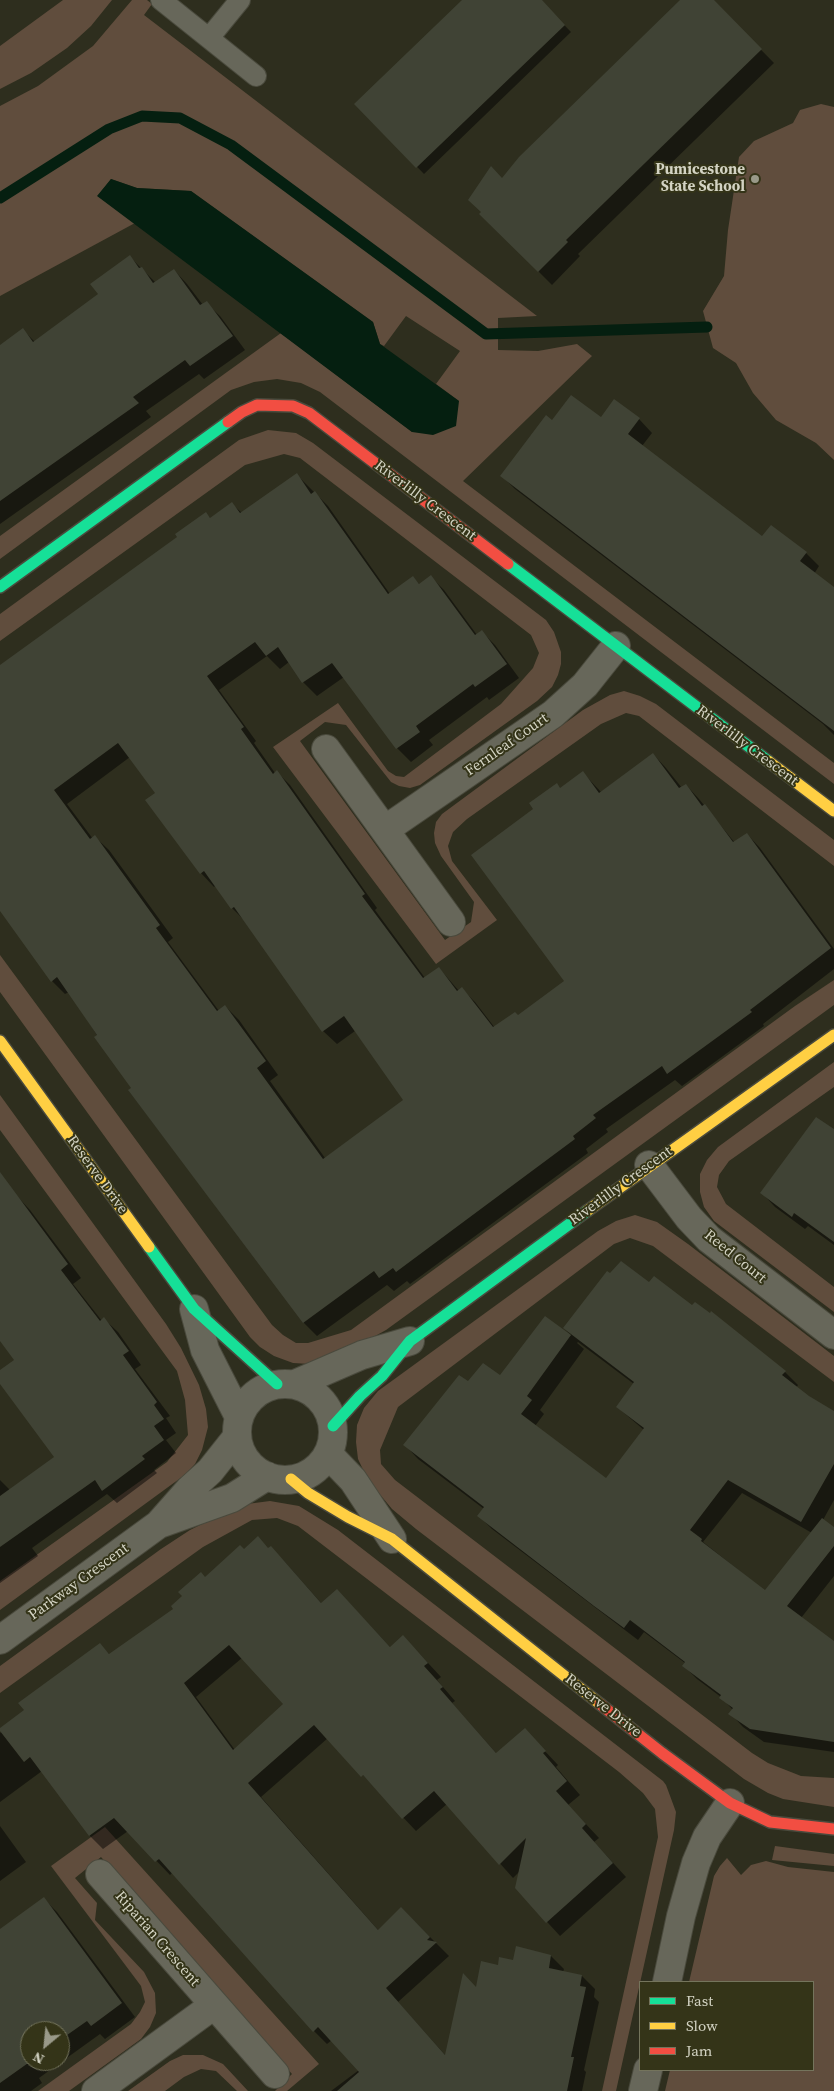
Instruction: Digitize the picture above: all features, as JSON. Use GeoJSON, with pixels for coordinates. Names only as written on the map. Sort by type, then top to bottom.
{"type":"FeatureCollection","features":[{"type":"Feature","properties":{"kind":"street","name":"Riverlilly Crescent"},"geometry":{"type":"LineString","coordinates":[[0,587],[242,412],[257,406],[293,406],[309,413],[834,811]]}},
{"type":"Feature","properties":{"kind":"street","name":"Fernleaf Court"},"geometry":{"type":"LineString","coordinates":[[386,830],[553,714],[585,685],[616,646]]}},
{"type":"Feature","properties":{"kind":"street"},"geometry":{"type":"LineString","coordinates":[[326,749],[452,922]]}},
{"type":"Feature","properties":{"kind":"street","name":"Riverlilly Crescent"},"geometry":{"type":"LineString","coordinates":[[333,1426],[360,1396],[382,1376],[410,1341],[649,1165],[834,1035]]}},
{"type":"Feature","properties":{"kind":"street","name":"Reserve Drive"},"geometry":{"type":"LineString","coordinates":[[0,1041],[194,1309],[286,1384]]}},
{"type":"Feature","properties":{"kind":"street","name":"Reed Court"},"geometry":{"type":"LineString","coordinates":[[649,1165],[689,1218],[709,1239],[834,1335]]}},
{"type":"Feature","properties":{"kind":"street","name":"Reserve Drive"},"geometry":{"type":"LineString","coordinates":[[194,1309],[205,1350],[238,1427]]}},
{"type":"Feature","properties":{"kind":"street","name":"Riverlilly Crescent"},"geometry":{"type":"LineString","coordinates":[[286,1384],[362,1355],[410,1341]]}},
{"type":"Feature","properties":{"kind":"street"},"geometry":{"type":"LineString","coordinates":[[286,1384],[309,1390],[321,1399],[329,1411],[333,1426],[333,1440],[328,1454],[319,1466],[306,1475],[279,1478],[256,1470],[247,1461],[240,1449],[238,1427],[245,1406],[253,1395],[264,1388],[286,1384]]}},
{"type":"Feature","properties":{"kind":"street","name":"Parkway Crescent"},"geometry":{"type":"LineString","coordinates":[[0,1640],[159,1524],[189,1490],[210,1471],[238,1427]]}},
{"type":"Feature","properties":{"kind":"street","name":"Reserve Drive"},"geometry":{"type":"LineString","coordinates":[[328,1454],[353,1480],[392,1539]]}},
{"type":"Feature","properties":{"kind":"street","name":"Reserve Drive"},"geometry":{"type":"LineString","coordinates":[[279,1478],[348,1517],[392,1539],[662,1753],[730,1803],[770,1822],[834,1829]]}},
{"type":"Feature","properties":{"kind":"street","name":"Parkway Crescent"},"geometry":{"type":"LineString","coordinates":[[159,1524],[232,1498],[279,1478]]}},
{"type":"Feature","properties":{"kind":"street"},"geometry":{"type":"LineString","coordinates":[[667,1981],[696,1863],[707,1838],[730,1803]]}},
{"type":"Feature","properties":{"kind":"street","name":"Riparian Crescent"},"geometry":{"type":"LineString","coordinates":[[100,1874],[275,2074]]}},
{"type":"Feature","properties":{"kind":"street"},"geometry":{"type":"LineString","coordinates":[[96,2091],[214,2004]]}},
{"type":"Feature","properties":{"kind":"street"},"geometry":{"type":"LineString","coordinates":[[643,2091],[648,2071]]}},
{"type":"Feature","properties":{"kind":"lane"},"geometry":{"type":"LineString","coordinates":[[161,0],[256,76]]}},
{"type":"Feature","properties":{"kind":"lane"},"geometry":{"type":"LineString","coordinates":[[209,38],[240,0]]}},
{"type":"Feature","properties":{"kind":"shaded area"},"geometry":{"type":"Polygon","coordinates":[[[63,0],[112,0],[91,26],[67,48],[31,73],[0,89],[0,46],[63,0]]]}},
{"type":"Feature","properties":{"kind":"shaded area"},"geometry":{"type":"Polygon","coordinates":[[[132,0],[147,0],[152,4],[144,15],[537,316],[498,318],[498,350],[538,351],[577,344],[592,356],[463,481],[834,763],[834,784],[320,392],[301,383],[277,379],[254,382],[231,390],[0,559],[0,536],[281,333],[412,432],[459,401],[436,384],[460,351],[406,316],[384,346],[380,344],[373,322],[191,191],[137,188],[111,179],[98,196],[135,223],[0,296],[0,106],[38,86],[93,46],[132,0]]]}},
{"type":"Feature","properties":{"kind":"shaded area"},"geometry":{"type":"Polygon","coordinates":[[[821,104],[834,107],[834,460],[816,443],[776,420],[753,393],[736,363],[713,348],[703,311],[724,276],[728,230],[739,157],[754,141],[793,123],[800,110],[821,104]]]}},
{"type":"Feature","properties":{"kind":"shaded area"},"geometry":{"type":"Polygon","coordinates":[[[111,179],[137,188],[191,191],[373,322],[380,344],[459,401],[456,426],[433,435],[412,432],[97,196],[111,179]]]}},
{"type":"Feature","properties":{"kind":"shaded area"},"geometry":{"type":"Polygon","coordinates":[[[268,430],[296,433],[313,443],[546,620],[554,632],[561,652],[561,664],[552,687],[537,701],[420,785],[410,788],[391,782],[346,725],[325,722],[300,741],[445,940],[471,922],[474,902],[441,856],[435,843],[436,822],[442,814],[583,710],[610,695],[624,691],[656,704],[834,840],[834,866],[639,716],[626,713],[601,724],[467,819],[453,832],[448,846],[452,861],[497,920],[436,964],[273,747],[338,703],[388,771],[396,776],[404,777],[501,704],[533,668],[539,653],[531,635],[300,458],[284,454],[245,465],[0,641],[0,614],[239,440],[268,430]]]}},
{"type":"Feature","properties":{"kind":"shaded area"},"geometry":{"type":"Polygon","coordinates":[[[0,955],[272,1325],[296,1343],[308,1343],[351,1330],[795,1006],[834,980],[834,1005],[386,1330],[332,1360],[310,1364],[293,1363],[274,1356],[260,1347],[250,1337],[0,992],[0,955]]]}},
{"type":"Feature","properties":{"kind":"shaded area"},"geometry":{"type":"Polygon","coordinates":[[[834,1062],[834,1087],[729,1161],[719,1175],[717,1187],[726,1204],[834,1287],[834,1312],[714,1221],[704,1207],[700,1192],[700,1174],[707,1160],[718,1147],[834,1062]]]}},
{"type":"Feature","properties":{"kind":"shaded area"},"geometry":{"type":"Polygon","coordinates":[[[0,1095],[166,1324],[181,1348],[199,1385],[206,1409],[208,1427],[202,1450],[195,1464],[186,1474],[0,1610],[0,1581],[167,1462],[188,1435],[185,1400],[177,1371],[0,1130],[0,1095]]]}},
{"type":"Feature","properties":{"kind":"shaded area"},"geometry":{"type":"Polygon","coordinates":[[[635,1215],[657,1222],[834,1356],[834,1382],[653,1246],[630,1238],[614,1244],[398,1407],[380,1450],[381,1464],[395,1480],[752,1753],[768,1763],[801,1776],[834,1778],[834,1807],[783,1799],[768,1793],[744,1779],[416,1529],[392,1509],[368,1480],[358,1459],[357,1425],[364,1408],[378,1391],[598,1231],[616,1221],[635,1215]]]}},
{"type":"Feature","properties":{"kind":"shaded area"},"geometry":{"type":"Polygon","coordinates":[[[270,1501],[299,1506],[338,1530],[666,1785],[676,1812],[674,1830],[616,2091],[602,2091],[658,1837],[655,1809],[643,1793],[619,1772],[298,1526],[277,1518],[252,1520],[203,1547],[0,1693],[0,1666],[161,1549],[190,1530],[247,1504],[270,1501]]]}},
{"type":"Feature","properties":{"kind":"shaded area"},"geometry":{"type":"Polygon","coordinates":[[[105,1827],[319,2064],[287,2091],[275,2091],[292,2074],[101,1857],[75,1878],[97,1903],[95,1920],[144,1972],[155,1993],[156,2013],[150,2027],[141,2039],[69,2091],[38,2091],[66,2071],[70,2071],[70,2068],[131,2024],[145,2002],[141,1986],[51,1866],[105,1827]]]}},
{"type":"Feature","properties":{"kind":"shaded area"},"geometry":{"type":"Polygon","coordinates":[[[775,1846],[834,1854],[834,1866],[772,1860],[775,1846]]]}},
{"type":"Feature","properties":{"kind":"shaded area"},"geometry":{"type":"Polygon","coordinates":[[[727,1858],[741,1875],[751,1865],[766,1861],[788,1867],[834,1872],[834,2091],[665,2091],[670,2071],[814,2071],[814,1981],[689,1981],[714,1876],[727,1858]]]}},
{"type":"Feature","properties":{"kind":"shaded area"},"geometry":{"type":"Polygon","coordinates":[[[183,2055],[203,2055],[223,2064],[248,2091],[237,2091],[216,2071],[201,2069],[184,2077],[165,2091],[128,2091],[170,2061],[183,2055]]]}},
{"type":"Feature","properties":{"kind":"building"},"geometry":{"type":"Polygon","coordinates":[[[462,0],[542,0],[565,25],[416,168],[354,104],[462,0]]]}},
{"type":"Feature","properties":{"kind":"building"},"geometry":{"type":"Polygon","coordinates":[[[680,0],[714,0],[762,49],[566,240],[568,242],[538,272],[479,214],[481,212],[468,200],[491,166],[502,178],[519,157],[680,0]]]}},
{"type":"Feature","properties":{"kind":"building"},"geometry":{"type":"Polygon","coordinates":[[[130,255],[139,268],[142,267],[153,283],[174,269],[200,305],[207,301],[233,336],[190,366],[185,360],[133,397],[139,403],[0,501],[0,345],[23,328],[33,342],[98,294],[90,284],[130,255]]]}},
{"type":"Feature","properties":{"kind":"building"},"geometry":{"type":"Polygon","coordinates":[[[571,395],[601,417],[614,399],[640,418],[628,434],[762,536],[771,525],[807,552],[800,561],[834,587],[834,731],[500,476],[546,415],[552,420],[571,395]]]}},
{"type":"Feature","properties":{"kind":"building"},"geometry":{"type":"Polygon","coordinates":[[[297,473],[311,494],[315,491],[388,594],[413,576],[419,584],[431,575],[475,635],[482,630],[507,664],[475,687],[473,684],[416,726],[420,732],[396,749],[332,663],[302,683],[278,647],[266,656],[255,642],[207,676],[244,727],[241,729],[273,774],[277,770],[365,894],[362,896],[423,978],[439,967],[457,991],[462,987],[493,1027],[515,1012],[518,1015],[564,981],[471,855],[533,809],[529,803],[557,783],[560,788],[583,771],[599,793],[653,753],[679,788],[686,784],[702,806],[705,804],[733,842],[747,833],[831,948],[750,1010],[752,1012],[667,1074],[662,1066],[593,1115],[596,1118],[573,1136],[575,1139],[396,1272],[393,1268],[379,1278],[374,1271],[303,1323],[128,1090],[131,1088],[94,1037],[97,1035],[57,977],[51,982],[0,911],[0,665],[177,537],[175,534],[206,512],[210,518],[232,502],[240,513],[297,473]],[[118,743],[54,790],[90,839],[95,835],[160,925],[156,928],[217,1011],[225,1005],[266,1061],[257,1068],[323,1159],[403,1100],[344,1016],[322,1032],[234,907],[231,909],[204,871],[200,874],[145,800],[155,793],[118,743]]]}},
{"type":"Feature","properties":{"kind":"building"},"geometry":{"type":"Polygon","coordinates":[[[816,1117],[834,1129],[834,1242],[794,1213],[792,1217],[760,1193],[816,1117]]]}},
{"type":"Feature","properties":{"kind":"building"},"geometry":{"type":"Polygon","coordinates":[[[0,1172],[68,1264],[61,1270],[100,1321],[104,1317],[129,1351],[123,1355],[157,1402],[154,1405],[164,1419],[154,1426],[164,1440],[142,1456],[145,1459],[102,1491],[95,1480],[0,1547],[0,1496],[54,1457],[0,1384],[0,1370],[14,1360],[0,1341],[0,1172]]]}},
{"type":"Feature","properties":{"kind":"building"},"geometry":{"type":"Polygon","coordinates":[[[621,1261],[649,1282],[654,1276],[692,1305],[695,1302],[710,1313],[711,1311],[786,1371],[782,1375],[809,1396],[834,1411],[834,1464],[801,1522],[728,1480],[690,1530],[702,1539],[701,1541],[765,1590],[822,1518],[834,1527],[834,1546],[787,1606],[834,1641],[834,1742],[750,1729],[728,1714],[733,1708],[719,1698],[721,1695],[682,1666],[685,1662],[630,1620],[624,1628],[477,1516],[484,1507],[403,1445],[459,1375],[468,1381],[483,1363],[500,1375],[545,1316],[571,1335],[527,1396],[532,1400],[521,1414],[606,1478],[644,1428],[616,1407],[634,1382],[563,1328],[607,1271],[610,1273],[621,1261]]]}},
{"type":"Feature","properties":{"kind":"building"},"geometry":{"type":"Polygon","coordinates":[[[258,1536],[268,1548],[271,1546],[321,1603],[337,1589],[390,1647],[403,1635],[428,1663],[424,1666],[443,1687],[440,1689],[496,1753],[525,1728],[546,1751],[543,1753],[567,1781],[556,1791],[586,1824],[582,1828],[613,1863],[546,1923],[515,1888],[526,1838],[499,1865],[434,1791],[402,1819],[363,1775],[361,1777],[314,1725],[248,1783],[378,1930],[401,1907],[430,1937],[427,1940],[437,1942],[386,1988],[445,2055],[463,1973],[476,1987],[481,1961],[498,1965],[499,1957],[513,1960],[516,1946],[551,1955],[549,1968],[582,1975],[580,1986],[586,1987],[571,2057],[574,2057],[567,2091],[337,2091],[359,2072],[318,2027],[313,2032],[159,1859],[155,1862],[114,1818],[89,1836],[30,1757],[24,1762],[0,1731],[0,1728],[24,1710],[18,1703],[100,1643],[109,1654],[173,1609],[171,1606],[182,1596],[178,1592],[201,1572],[205,1577],[240,1545],[244,1549],[258,1536]],[[229,1645],[184,1683],[233,1750],[283,1704],[229,1645]]]}},
{"type":"Feature","properties":{"kind":"building"},"geometry":{"type":"Polygon","coordinates":[[[44,1897],[122,2003],[91,2026],[87,2021],[70,2033],[70,2021],[20,2021],[20,2069],[0,2083],[0,1929],[44,1897]]]}},
{"type":"Feature","properties":{"kind":"waterway"},"geometry":{"type":"LineString","coordinates":[[0,198],[109,129],[142,116],[180,118],[231,145],[486,334],[707,327]]}},
{"type":"Feature","properties":{"kind":"traffic: fast"},"geometry":{"type":"LineString","coordinates":[[0,587],[228,422]]}},
{"type":"Feature","properties":{"kind":"traffic: fast"},"geometry":{"type":"LineString","coordinates":[[508,564],[768,761]]}},
{"type":"Feature","properties":{"kind":"traffic: fast"},"geometry":{"type":"LineString","coordinates":[[333,1426],[360,1396],[382,1376],[410,1341],[587,1211]]}},
{"type":"Feature","properties":{"kind":"traffic: fast"},"geometry":{"type":"LineString","coordinates":[[149,1247],[194,1309],[277,1384]]}},
{"type":"Feature","properties":{"kind":"traffic: slow"},"geometry":{"type":"LineString","coordinates":[[768,761],[834,811]]}},
{"type":"Feature","properties":{"kind":"traffic: slow"},"geometry":{"type":"LineString","coordinates":[[587,1211],[834,1035]]}},
{"type":"Feature","properties":{"kind":"traffic: slow"},"geometry":{"type":"LineString","coordinates":[[0,1041],[149,1247]]}},
{"type":"Feature","properties":{"kind":"traffic: slow"},"geometry":{"type":"LineString","coordinates":[[291,1479],[308,1493],[348,1517],[392,1539],[600,1704]]}},
{"type":"Feature","properties":{"kind":"traffic: jam"},"geometry":{"type":"LineString","coordinates":[[228,422],[242,412],[257,405],[293,406],[309,413],[508,564]]}},
{"type":"Feature","properties":{"kind":"traffic: jam"},"geometry":{"type":"LineString","coordinates":[[600,1704],[730,1803],[770,1822],[834,1829]]}},
{"type":"Feature","properties":{"kind":"place","name":"Pumicestone State School"},"geometry":{"type":"Point","coordinates":[755,179]}}]}
